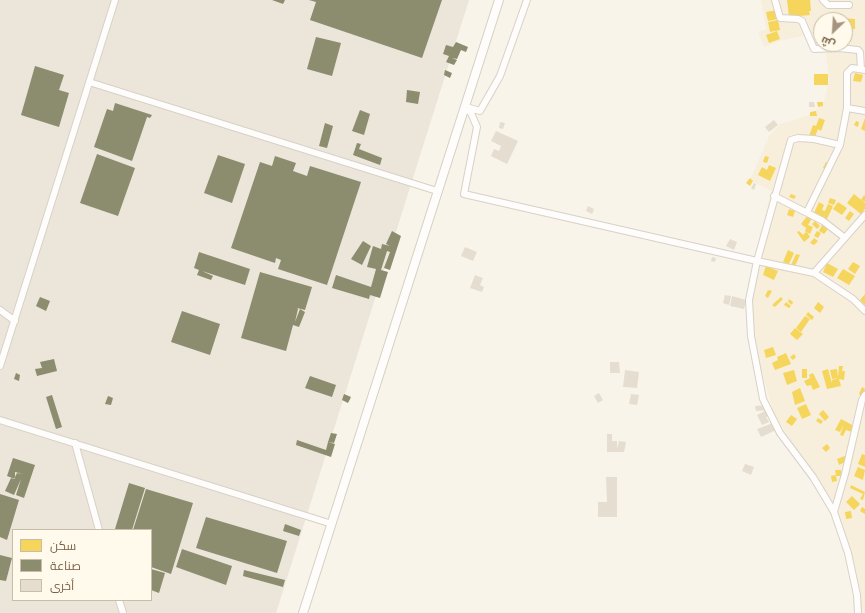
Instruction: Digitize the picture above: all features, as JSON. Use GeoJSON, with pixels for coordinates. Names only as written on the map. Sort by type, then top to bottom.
{"type":"FeatureCollection","features":[{"type":"Feature","properties":{"kind":"street"},"geometry":{"type":"LineString","coordinates":[[0,366],[115,0]]}},
{"type":"Feature","properties":{"kind":"street"},"geometry":{"type":"LineString","coordinates":[[303,613],[498,0]]}},
{"type":"Feature","properties":{"kind":"street"},"geometry":{"type":"LineString","coordinates":[[464,107],[480,111],[500,76],[527,0]]}},
{"type":"Feature","properties":{"kind":"street"},"geometry":{"type":"LineString","coordinates":[[775,0],[780,18],[798,19],[802,21],[814,49],[856,49],[860,52],[863,69],[852,68],[847,73],[847,108],[840,145],[806,212]]}},
{"type":"Feature","properties":{"kind":"street"},"geometry":{"type":"LineString","coordinates":[[823,0],[828,5],[849,5]]}},
{"type":"Feature","properties":{"kind":"street"},"geometry":{"type":"LineString","coordinates":[[89,82],[437,191]]}},
{"type":"Feature","properties":{"kind":"street"},"geometry":{"type":"LineString","coordinates":[[464,107],[471,113],[477,127],[464,194],[814,273],[853,299],[865,311]]}},
{"type":"Feature","properties":{"kind":"street"},"geometry":{"type":"LineString","coordinates":[[847,108],[865,111]]}},
{"type":"Feature","properties":{"kind":"street"},"geometry":{"type":"LineString","coordinates":[[840,145],[814,139],[793,138],[785,158],[774,196],[757,261],[749,300],[751,336],[763,399],[780,432],[814,477],[834,512],[848,553],[857,595],[858,613],[865,611]]}},
{"type":"Feature","properties":{"kind":"street"},"geometry":{"type":"LineString","coordinates":[[774,196],[823,221],[845,238]]}},
{"type":"Feature","properties":{"kind":"street"},"geometry":{"type":"LineString","coordinates":[[814,273],[865,215]]}},
{"type":"Feature","properties":{"kind":"street"},"geometry":{"type":"LineString","coordinates":[[0,310],[15,322]]}},
{"type":"Feature","properties":{"kind":"street"},"geometry":{"type":"LineString","coordinates":[[834,512],[845,474],[862,400],[865,395]]}},
{"type":"Feature","properties":{"kind":"street"},"geometry":{"type":"LineString","coordinates":[[0,420],[332,524]]}},
{"type":"Feature","properties":{"kind":"street"},"geometry":{"type":"LineString","coordinates":[[75,443],[99,529]]}},
{"type":"Feature","properties":{"kind":"street"},"geometry":{"type":"LineString","coordinates":[[119,601],[123,613]]}},
{"type":"Feature","properties":{"kind":"shaded area"},"geometry":{"type":"Polygon","coordinates":[[[0,0],[469,0],[276,613],[0,613],[0,0]]]}},
{"type":"Feature","properties":{"kind":"shaded area"},"geometry":{"type":"Polygon","coordinates":[[[761,0],[865,0],[865,613],[857,613],[846,555],[820,486],[774,414],[758,359],[748,299],[771,191],[750,180],[769,136],[780,124],[807,116],[823,105],[829,81],[826,52],[853,52],[853,12],[813,12],[813,34],[779,41],[764,47],[758,32],[766,29],[761,0]]]}},
{"type":"Feature","properties":{"kind":"building: سكن"},"geometry":{"type":"Polygon","coordinates":[[[787,0],[810,0],[810,15],[789,17],[787,0]]]}},
{"type":"Feature","properties":{"kind":"building: سكن"},"geometry":{"type":"Polygon","coordinates":[[[777,10],[778,19],[768,21],[766,12],[777,10]]]}},
{"type":"Feature","properties":{"kind":"building: سكن"},"geometry":{"type":"Polygon","coordinates":[[[853,19],[855,19],[855,29],[853,29],[853,19]]]}},
{"type":"Feature","properties":{"kind":"building: سكن"},"geometry":{"type":"Polygon","coordinates":[[[778,20],[780,30],[770,32],[768,22],[778,20]]]}},
{"type":"Feature","properties":{"kind":"building: سكن"},"geometry":{"type":"Polygon","coordinates":[[[777,31],[780,39],[769,43],[766,35],[777,31]]]}},
{"type":"Feature","properties":{"kind":"building: سكن"},"geometry":{"type":"Polygon","coordinates":[[[855,73],[863,75],[861,82],[853,81],[855,73]]]}},
{"type":"Feature","properties":{"kind":"building: سكن"},"geometry":{"type":"Polygon","coordinates":[[[814,74],[828,74],[828,85],[814,85],[814,74]]]}},
{"type":"Feature","properties":{"kind":"building: سكن"},"geometry":{"type":"Polygon","coordinates":[[[817,102],[823,102],[823,106],[818,107],[817,102]]]}},
{"type":"Feature","properties":{"kind":"building: سكن"},"geometry":{"type":"Polygon","coordinates":[[[816,111],[817,116],[810,116],[810,112],[816,111]]]}},
{"type":"Feature","properties":{"kind":"building: سكن"},"geometry":{"type":"Polygon","coordinates":[[[819,118],[825,120],[821,131],[818,129],[814,139],[809,136],[813,125],[816,126],[819,118]]]}},
{"type":"Feature","properties":{"kind":"building: سكن"},"geometry":{"type":"Polygon","coordinates":[[[865,118],[865,131],[861,129],[865,118]]]}},
{"type":"Feature","properties":{"kind":"building: سكن"},"geometry":{"type":"Polygon","coordinates":[[[856,121],[859,122],[858,127],[854,125],[856,121]]]}},
{"type":"Feature","properties":{"kind":"building: سكن"},"geometry":{"type":"Polygon","coordinates":[[[765,156],[769,157],[767,163],[763,162],[765,156]]]}},
{"type":"Feature","properties":{"kind":"building: سكن"},"geometry":{"type":"Polygon","coordinates":[[[826,162],[833,165],[831,171],[823,168],[826,162]]]}},
{"type":"Feature","properties":{"kind":"building: سكن"},"geometry":{"type":"Polygon","coordinates":[[[769,165],[776,168],[770,181],[758,175],[762,167],[767,170],[769,165]]]}},
{"type":"Feature","properties":{"kind":"building: سكن"},"geometry":{"type":"Polygon","coordinates":[[[750,178],[753,181],[750,186],[746,183],[750,178]]]}},
{"type":"Feature","properties":{"kind":"building: سكن"},"geometry":{"type":"Polygon","coordinates":[[[791,194],[796,196],[794,199],[789,197],[791,194]]]}},
{"type":"Feature","properties":{"kind":"building: سكن"},"geometry":{"type":"Polygon","coordinates":[[[854,194],[865,203],[865,209],[861,214],[847,203],[854,194]]]}},
{"type":"Feature","properties":{"kind":"building: سكن"},"geometry":{"type":"Polygon","coordinates":[[[864,195],[865,196],[865,202],[861,200],[864,195]]]}},
{"type":"Feature","properties":{"kind":"building: سكن"},"geometry":{"type":"Polygon","coordinates":[[[830,198],[836,200],[834,205],[828,203],[830,198]]]}},
{"type":"Feature","properties":{"kind":"building: سكن"},"geometry":{"type":"Polygon","coordinates":[[[819,202],[824,205],[822,210],[825,211],[828,204],[833,206],[827,219],[814,213],[819,202]]]}},
{"type":"Feature","properties":{"kind":"building: سكن"},"geometry":{"type":"Polygon","coordinates":[[[838,202],[847,208],[842,215],[833,209],[838,202]]]}},
{"type":"Feature","properties":{"kind":"building: سكن"},"geometry":{"type":"Polygon","coordinates":[[[789,209],[795,211],[793,217],[787,215],[789,209]]]}},
{"type":"Feature","properties":{"kind":"building: سكن"},"geometry":{"type":"Polygon","coordinates":[[[850,211],[854,214],[849,221],[845,218],[850,211]]]}},
{"type":"Feature","properties":{"kind":"building: سكن"},"geometry":{"type":"Polygon","coordinates":[[[808,215],[812,218],[808,225],[813,227],[810,234],[807,232],[810,237],[804,242],[797,232],[799,231],[803,235],[806,232],[807,226],[806,228],[801,224],[808,215]]]}},
{"type":"Feature","properties":{"kind":"building: سكن"},"geometry":{"type":"Polygon","coordinates":[[[815,221],[820,226],[817,229],[812,224],[815,221]]]}},
{"type":"Feature","properties":{"kind":"building: سكن"},"geometry":{"type":"Polygon","coordinates":[[[822,225],[828,229],[824,234],[819,231],[822,225]]]}},
{"type":"Feature","properties":{"kind":"building: سكن"},"geometry":{"type":"Polygon","coordinates":[[[817,231],[821,233],[818,238],[814,236],[817,231]]]}},
{"type":"Feature","properties":{"kind":"building: سكن"},"geometry":{"type":"Polygon","coordinates":[[[814,238],[818,241],[814,245],[810,243],[814,238]]]}},
{"type":"Feature","properties":{"kind":"building: سكن"},"geometry":{"type":"Polygon","coordinates":[[[788,250],[794,253],[789,264],[783,262],[788,250]]]}},
{"type":"Feature","properties":{"kind":"building: سكن"},"geometry":{"type":"Polygon","coordinates":[[[796,254],[800,255],[795,266],[791,265],[796,254]]]}},
{"type":"Feature","properties":{"kind":"building: سكن"},"geometry":{"type":"Polygon","coordinates":[[[853,262],[860,266],[855,274],[848,269],[853,262]]]}},
{"type":"Feature","properties":{"kind":"building: سكن"},"geometry":{"type":"Polygon","coordinates":[[[827,263],[838,269],[833,277],[823,272],[827,263]]]}},
{"type":"Feature","properties":{"kind":"building: سكن"},"geometry":{"type":"Polygon","coordinates":[[[766,266],[778,271],[774,280],[763,275],[766,266]]]}},
{"type":"Feature","properties":{"kind":"building: سكن"},"geometry":{"type":"Polygon","coordinates":[[[843,269],[855,276],[849,285],[837,278],[843,269]]]}},
{"type":"Feature","properties":{"kind":"building: سكن"},"geometry":{"type":"Polygon","coordinates":[[[768,290],[772,291],[768,298],[765,296],[768,290]]]}},
{"type":"Feature","properties":{"kind":"building: سكن"},"geometry":{"type":"Polygon","coordinates":[[[865,294],[865,305],[860,300],[865,294]]]}},
{"type":"Feature","properties":{"kind":"building: سكن"},"geometry":{"type":"Polygon","coordinates":[[[781,297],[783,299],[775,307],[772,305],[781,297]]]}},
{"type":"Feature","properties":{"kind":"building: سكن"},"geometry":{"type":"Polygon","coordinates":[[[789,299],[793,302],[792,305],[788,302],[789,299]]]}},
{"type":"Feature","properties":{"kind":"building: سكن"},"geometry":{"type":"Polygon","coordinates":[[[786,302],[791,306],[789,308],[784,305],[786,302]]]}},
{"type":"Feature","properties":{"kind":"building: سكن"},"geometry":{"type":"Polygon","coordinates":[[[818,302],[824,307],[820,313],[814,308],[818,302]]]}},
{"type":"Feature","properties":{"kind":"building: سكن"},"geometry":{"type":"Polygon","coordinates":[[[808,312],[814,317],[812,320],[806,315],[808,312]]]}},
{"type":"Feature","properties":{"kind":"building: سكن"},"geometry":{"type":"Polygon","coordinates":[[[805,316],[810,319],[801,332],[796,328],[805,316]]]}},
{"type":"Feature","properties":{"kind":"building: سكن"},"geometry":{"type":"Polygon","coordinates":[[[795,328],[803,334],[797,340],[790,334],[795,328]]]}},
{"type":"Feature","properties":{"kind":"building: سكن"},"geometry":{"type":"Polygon","coordinates":[[[773,347],[776,355],[766,358],[764,350],[773,347]]]}},
{"type":"Feature","properties":{"kind":"building: سكن"},"geometry":{"type":"Polygon","coordinates":[[[786,353],[791,364],[775,370],[772,363],[778,360],[777,357],[786,353]]]}},
{"type":"Feature","properties":{"kind":"building: سكن"},"geometry":{"type":"Polygon","coordinates":[[[794,354],[796,357],[793,360],[790,357],[794,354]]]}},
{"type":"Feature","properties":{"kind":"building: سكن"},"geometry":{"type":"Polygon","coordinates":[[[839,366],[843,366],[842,371],[845,371],[844,380],[839,379],[841,386],[827,389],[822,371],[828,369],[832,383],[832,380],[838,378],[832,379],[830,370],[837,369],[838,377],[839,366]]]}},
{"type":"Feature","properties":{"kind":"building: سكن"},"geometry":{"type":"Polygon","coordinates":[[[802,369],[807,369],[807,378],[802,378],[802,369]]]}},
{"type":"Feature","properties":{"kind":"building: سكن"},"geometry":{"type":"Polygon","coordinates":[[[794,370],[797,381],[787,385],[783,373],[794,370]]]}},
{"type":"Feature","properties":{"kind":"building: سكن"},"geometry":{"type":"Polygon","coordinates":[[[813,373],[820,387],[813,390],[811,385],[807,386],[804,381],[810,378],[809,375],[813,373]]]}},
{"type":"Feature","properties":{"kind":"building: سكن"},"geometry":{"type":"Polygon","coordinates":[[[862,387],[865,389],[863,397],[859,394],[862,387]]]}},
{"type":"Feature","properties":{"kind":"building: سكن"},"geometry":{"type":"Polygon","coordinates":[[[800,388],[805,401],[795,405],[792,392],[800,388]]]}},
{"type":"Feature","properties":{"kind":"building: سكن"},"geometry":{"type":"Polygon","coordinates":[[[806,404],[811,415],[802,419],[797,408],[806,404]]]}},
{"type":"Feature","properties":{"kind":"building: سكن"},"geometry":{"type":"Polygon","coordinates":[[[823,410],[829,417],[825,421],[819,414],[823,410]]]}},
{"type":"Feature","properties":{"kind":"building: سكن"},"geometry":{"type":"Polygon","coordinates":[[[791,415],[797,419],[792,426],[786,422],[791,415]]]}},
{"type":"Feature","properties":{"kind":"building: سكن"},"geometry":{"type":"Polygon","coordinates":[[[818,418],[823,421],[821,424],[816,421],[818,418]]]}},
{"type":"Feature","properties":{"kind":"building: سكن"},"geometry":{"type":"Polygon","coordinates":[[[841,419],[854,426],[852,432],[846,430],[843,436],[840,435],[844,424],[840,432],[835,430],[841,419]]]}},
{"type":"Feature","properties":{"kind":"building: سكن"},"geometry":{"type":"Polygon","coordinates":[[[827,444],[830,448],[826,452],[822,448],[827,444]]]}},
{"type":"Feature","properties":{"kind":"building: سكن"},"geometry":{"type":"Polygon","coordinates":[[[850,454],[852,459],[839,465],[837,459],[850,454]]]}},
{"type":"Feature","properties":{"kind":"building: سكن"},"geometry":{"type":"Polygon","coordinates":[[[862,454],[865,455],[865,467],[858,464],[862,454]]]}},
{"type":"Feature","properties":{"kind":"building: سكن"},"geometry":{"type":"Polygon","coordinates":[[[858,467],[865,470],[863,480],[854,476],[858,467]]]}},
{"type":"Feature","properties":{"kind":"building: سكن"},"geometry":{"type":"Polygon","coordinates":[[[835,470],[841,470],[841,476],[836,476],[837,481],[832,482],[831,476],[836,475],[835,470]]]}},
{"type":"Feature","properties":{"kind":"building: سكن"},"geometry":{"type":"Polygon","coordinates":[[[851,485],[865,492],[863,500],[860,499],[863,494],[850,488],[851,485]]]}},
{"type":"Feature","properties":{"kind":"building: سكن"},"geometry":{"type":"Polygon","coordinates":[[[852,496],[860,504],[854,510],[846,502],[852,496]]]}},
{"type":"Feature","properties":{"kind":"building: سكن"},"geometry":{"type":"Polygon","coordinates":[[[862,507],[865,509],[865,514],[860,511],[862,507]]]}},
{"type":"Feature","properties":{"kind":"building: سكن"},"geometry":{"type":"Polygon","coordinates":[[[851,511],[852,518],[846,519],[845,512],[851,511]]]}},
{"type":"Feature","properties":{"kind":"building: صناعة"},"geometry":{"type":"Polygon","coordinates":[[[272,0],[285,0],[283,4],[272,0]]]}},
{"type":"Feature","properties":{"kind":"building: صناعة"},"geometry":{"type":"Polygon","coordinates":[[[309,0],[442,0],[422,58],[310,20],[316,2],[309,0]]]}},
{"type":"Feature","properties":{"kind":"building: صناعة"},"geometry":{"type":"Polygon","coordinates":[[[316,37],[341,43],[332,76],[307,69],[316,37]]]}},
{"type":"Feature","properties":{"kind":"building: صناعة"},"geometry":{"type":"Polygon","coordinates":[[[456,42],[468,47],[466,52],[461,50],[457,59],[452,58],[457,60],[454,65],[446,62],[449,56],[443,54],[446,45],[453,47],[456,42]]]}},
{"type":"Feature","properties":{"kind":"building: صناعة"},"geometry":{"type":"Polygon","coordinates":[[[35,66],[64,75],[59,90],[69,93],[59,127],[21,115],[35,66]]]}},
{"type":"Feature","properties":{"kind":"building: صناعة"},"geometry":{"type":"Polygon","coordinates":[[[445,70],[452,73],[450,78],[444,75],[445,70]]]}},
{"type":"Feature","properties":{"kind":"building: صناعة"},"geometry":{"type":"Polygon","coordinates":[[[407,90],[420,92],[418,104],[406,102],[407,90]]]}},
{"type":"Feature","properties":{"kind":"building: صناعة"},"geometry":{"type":"Polygon","coordinates":[[[115,103],[152,115],[150,118],[147,117],[132,161],[94,147],[107,109],[113,111],[115,103]]]}},
{"type":"Feature","properties":{"kind":"building: صناعة"},"geometry":{"type":"Polygon","coordinates":[[[360,110],[370,114],[364,135],[352,131],[360,110]]]}},
{"type":"Feature","properties":{"kind":"building: صناعة"},"geometry":{"type":"Polygon","coordinates":[[[325,123],[333,126],[327,148],[319,146],[325,123]]]}},
{"type":"Feature","properties":{"kind":"building: صناعة"},"geometry":{"type":"Polygon","coordinates":[[[357,143],[361,144],[359,149],[382,158],[380,165],[353,155],[357,143]]]}},
{"type":"Feature","properties":{"kind":"building: صناعة"},"geometry":{"type":"Polygon","coordinates":[[[97,154],[135,168],[118,216],[80,203],[97,154]]]}},
{"type":"Feature","properties":{"kind":"building: صناعة"},"geometry":{"type":"Polygon","coordinates":[[[218,155],[245,164],[232,203],[204,193],[218,155]]]}},
{"type":"Feature","properties":{"kind":"building: صناعة"},"geometry":{"type":"Polygon","coordinates":[[[275,156],[296,163],[293,171],[307,176],[310,166],[361,182],[327,285],[278,269],[281,260],[276,258],[275,263],[231,248],[260,162],[272,166],[275,156]]]}},
{"type":"Feature","properties":{"kind":"building: صناعة"},"geometry":{"type":"Polygon","coordinates":[[[392,231],[401,236],[390,270],[384,268],[390,252],[387,251],[381,270],[388,272],[380,298],[370,295],[369,299],[332,288],[336,275],[371,287],[376,269],[367,267],[373,246],[381,249],[382,244],[390,246],[386,244],[392,231]]]}},
{"type":"Feature","properties":{"kind":"building: صناعة"},"geometry":{"type":"Polygon","coordinates":[[[363,241],[371,246],[362,265],[351,259],[363,241]]]}},
{"type":"Feature","properties":{"kind":"building: صناعة"},"geometry":{"type":"Polygon","coordinates":[[[199,252],[250,269],[245,285],[202,271],[213,276],[211,280],[197,275],[199,270],[194,268],[199,252]]]}},
{"type":"Feature","properties":{"kind":"building: صناعة"},"geometry":{"type":"Polygon","coordinates":[[[260,272],[312,287],[305,310],[297,308],[295,322],[300,309],[305,312],[299,327],[293,325],[286,351],[241,338],[260,272]]]}},
{"type":"Feature","properties":{"kind":"building: صناعة"},"geometry":{"type":"Polygon","coordinates":[[[40,297],[50,301],[46,311],[36,306],[40,297]]]}},
{"type":"Feature","properties":{"kind":"building: صناعة"},"geometry":{"type":"Polygon","coordinates":[[[182,311],[220,324],[210,355],[171,342],[182,311]]]}},
{"type":"Feature","properties":{"kind":"building: صناعة"},"geometry":{"type":"Polygon","coordinates":[[[54,359],[57,371],[37,376],[35,369],[42,368],[40,362],[54,359]]]}},
{"type":"Feature","properties":{"kind":"building: صناعة"},"geometry":{"type":"Polygon","coordinates":[[[16,373],[20,375],[19,381],[14,379],[16,373]]]}},
{"type":"Feature","properties":{"kind":"building: صناعة"},"geometry":{"type":"Polygon","coordinates":[[[310,376],[336,385],[332,397],[305,388],[310,376]]]}},
{"type":"Feature","properties":{"kind":"building: صناعة"},"geometry":{"type":"Polygon","coordinates":[[[344,394],[351,397],[348,403],[342,400],[344,394]]]}},
{"type":"Feature","properties":{"kind":"building: صناعة"},"geometry":{"type":"Polygon","coordinates":[[[52,395],[62,427],[56,429],[46,397],[52,395]]]}},
{"type":"Feature","properties":{"kind":"building: صناعة"},"geometry":{"type":"Polygon","coordinates":[[[108,396],[113,398],[111,405],[105,404],[108,396]]]}},
{"type":"Feature","properties":{"kind":"building: صناعة"},"geometry":{"type":"Polygon","coordinates":[[[331,433],[337,434],[334,443],[328,442],[331,433]]]}},
{"type":"Feature","properties":{"kind":"building: صناعة"},"geometry":{"type":"Polygon","coordinates":[[[297,440],[326,450],[328,442],[335,444],[331,457],[296,445],[297,440]]]}},
{"type":"Feature","properties":{"kind":"building: صناعة"},"geometry":{"type":"Polygon","coordinates":[[[13,458],[35,465],[24,498],[16,495],[21,479],[14,495],[5,491],[11,478],[14,479],[7,476],[13,458]]]}},
{"type":"Feature","properties":{"kind":"building: صناعة"},"geometry":{"type":"Polygon","coordinates":[[[129,483],[145,488],[132,529],[115,529],[129,483]]]}},
{"type":"Feature","properties":{"kind":"building: صناعة"},"geometry":{"type":"Polygon","coordinates":[[[146,489],[193,503],[171,574],[152,567],[152,529],[133,529],[146,489]]]}},
{"type":"Feature","properties":{"kind":"building: صناعة"},"geometry":{"type":"Polygon","coordinates":[[[0,494],[19,500],[7,540],[0,537],[0,494]]]}},
{"type":"Feature","properties":{"kind":"building: صناعة"},"geometry":{"type":"Polygon","coordinates":[[[206,517],[287,541],[277,573],[196,548],[206,517]]]}},
{"type":"Feature","properties":{"kind":"building: صناعة"},"geometry":{"type":"Polygon","coordinates":[[[285,524],[301,530],[299,536],[283,531],[285,524]]]}},
{"type":"Feature","properties":{"kind":"building: صناعة"},"geometry":{"type":"Polygon","coordinates":[[[182,549],[232,566],[226,585],[176,567],[182,549]]]}},
{"type":"Feature","properties":{"kind":"building: صناعة"},"geometry":{"type":"Polygon","coordinates":[[[0,555],[12,558],[6,581],[0,580],[0,555]]]}},
{"type":"Feature","properties":{"kind":"building: صناعة"},"geometry":{"type":"Polygon","coordinates":[[[152,569],[165,573],[159,593],[152,590],[152,569]]]}},
{"type":"Feature","properties":{"kind":"building: صناعة"},"geometry":{"type":"Polygon","coordinates":[[[244,570],[285,580],[283,587],[243,576],[244,570]]]}},
{"type":"Feature","properties":{"kind":"building: أخرى"},"geometry":{"type":"Polygon","coordinates":[[[809,102],[814,102],[815,107],[809,107],[809,102]]]}},
{"type":"Feature","properties":{"kind":"building: أخرى"},"geometry":{"type":"Polygon","coordinates":[[[774,120],[778,125],[769,132],[765,127],[774,120]]]}},
{"type":"Feature","properties":{"kind":"building: أخرى"},"geometry":{"type":"Polygon","coordinates":[[[500,122],[505,123],[503,129],[499,128],[500,122]]]}},
{"type":"Feature","properties":{"kind":"building: أخرى"},"geometry":{"type":"Polygon","coordinates":[[[496,131],[518,141],[507,164],[491,156],[494,149],[499,151],[501,146],[491,141],[496,131]]]}},
{"type":"Feature","properties":{"kind":"building: أخرى"},"geometry":{"type":"Polygon","coordinates":[[[754,183],[756,184],[754,190],[751,188],[754,183]]]}},
{"type":"Feature","properties":{"kind":"building: أخرى"},"geometry":{"type":"Polygon","coordinates":[[[588,206],[594,209],[592,214],[586,211],[588,206]]]}},
{"type":"Feature","properties":{"kind":"building: أخرى"},"geometry":{"type":"Polygon","coordinates":[[[730,239],[737,242],[734,250],[726,246],[730,239]]]}},
{"type":"Feature","properties":{"kind":"building: أخرى"},"geometry":{"type":"Polygon","coordinates":[[[465,247],[477,252],[473,261],[461,256],[465,247]]]}},
{"type":"Feature","properties":{"kind":"building: أخرى"},"geometry":{"type":"Polygon","coordinates":[[[712,257],[716,258],[715,262],[711,261],[712,257]]]}},
{"type":"Feature","properties":{"kind":"building: أخرى"},"geometry":{"type":"Polygon","coordinates":[[[475,275],[483,278],[480,285],[484,287],[482,292],[470,288],[475,275]]]}},
{"type":"Feature","properties":{"kind":"building: أخرى"},"geometry":{"type":"Polygon","coordinates":[[[725,295],[731,296],[729,305],[723,303],[725,295]]]}},
{"type":"Feature","properties":{"kind":"building: أخرى"},"geometry":{"type":"Polygon","coordinates":[[[732,296],[746,300],[744,309],[730,306],[732,296]]]}},
{"type":"Feature","properties":{"kind":"building: أخرى"},"geometry":{"type":"Polygon","coordinates":[[[610,362],[619,362],[620,373],[610,373],[610,362]]]}},
{"type":"Feature","properties":{"kind":"building: أخرى"},"geometry":{"type":"Polygon","coordinates":[[[625,370],[639,372],[637,388],[623,387],[625,370]]]}},
{"type":"Feature","properties":{"kind":"building: أخرى"},"geometry":{"type":"Polygon","coordinates":[[[599,393],[603,400],[598,403],[594,396],[599,393]]]}},
{"type":"Feature","properties":{"kind":"building: أخرى"},"geometry":{"type":"Polygon","coordinates":[[[631,394],[639,395],[637,405],[629,404],[631,394]]]}},
{"type":"Feature","properties":{"kind":"building: أخرى"},"geometry":{"type":"Polygon","coordinates":[[[766,405],[767,410],[756,411],[755,406],[766,405]]]}},
{"type":"Feature","properties":{"kind":"building: أخرى"},"geometry":{"type":"Polygon","coordinates":[[[767,410],[770,415],[766,417],[769,422],[762,425],[757,415],[767,410]]]}},
{"type":"Feature","properties":{"kind":"building: أخرى"},"geometry":{"type":"Polygon","coordinates":[[[773,423],[776,430],[761,437],[757,429],[773,423]]]}},
{"type":"Feature","properties":{"kind":"building: أخرى"},"geometry":{"type":"Polygon","coordinates":[[[607,434],[612,434],[612,441],[617,441],[617,449],[619,441],[626,442],[624,452],[607,452],[607,434]]]}},
{"type":"Feature","properties":{"kind":"building: أخرى"},"geometry":{"type":"Polygon","coordinates":[[[745,464],[754,467],[751,475],[742,471],[745,464]]]}},
{"type":"Feature","properties":{"kind":"building: أخرى"},"geometry":{"type":"Polygon","coordinates":[[[606,477],[617,477],[617,517],[598,517],[598,502],[607,502],[606,477]]]}}]}
